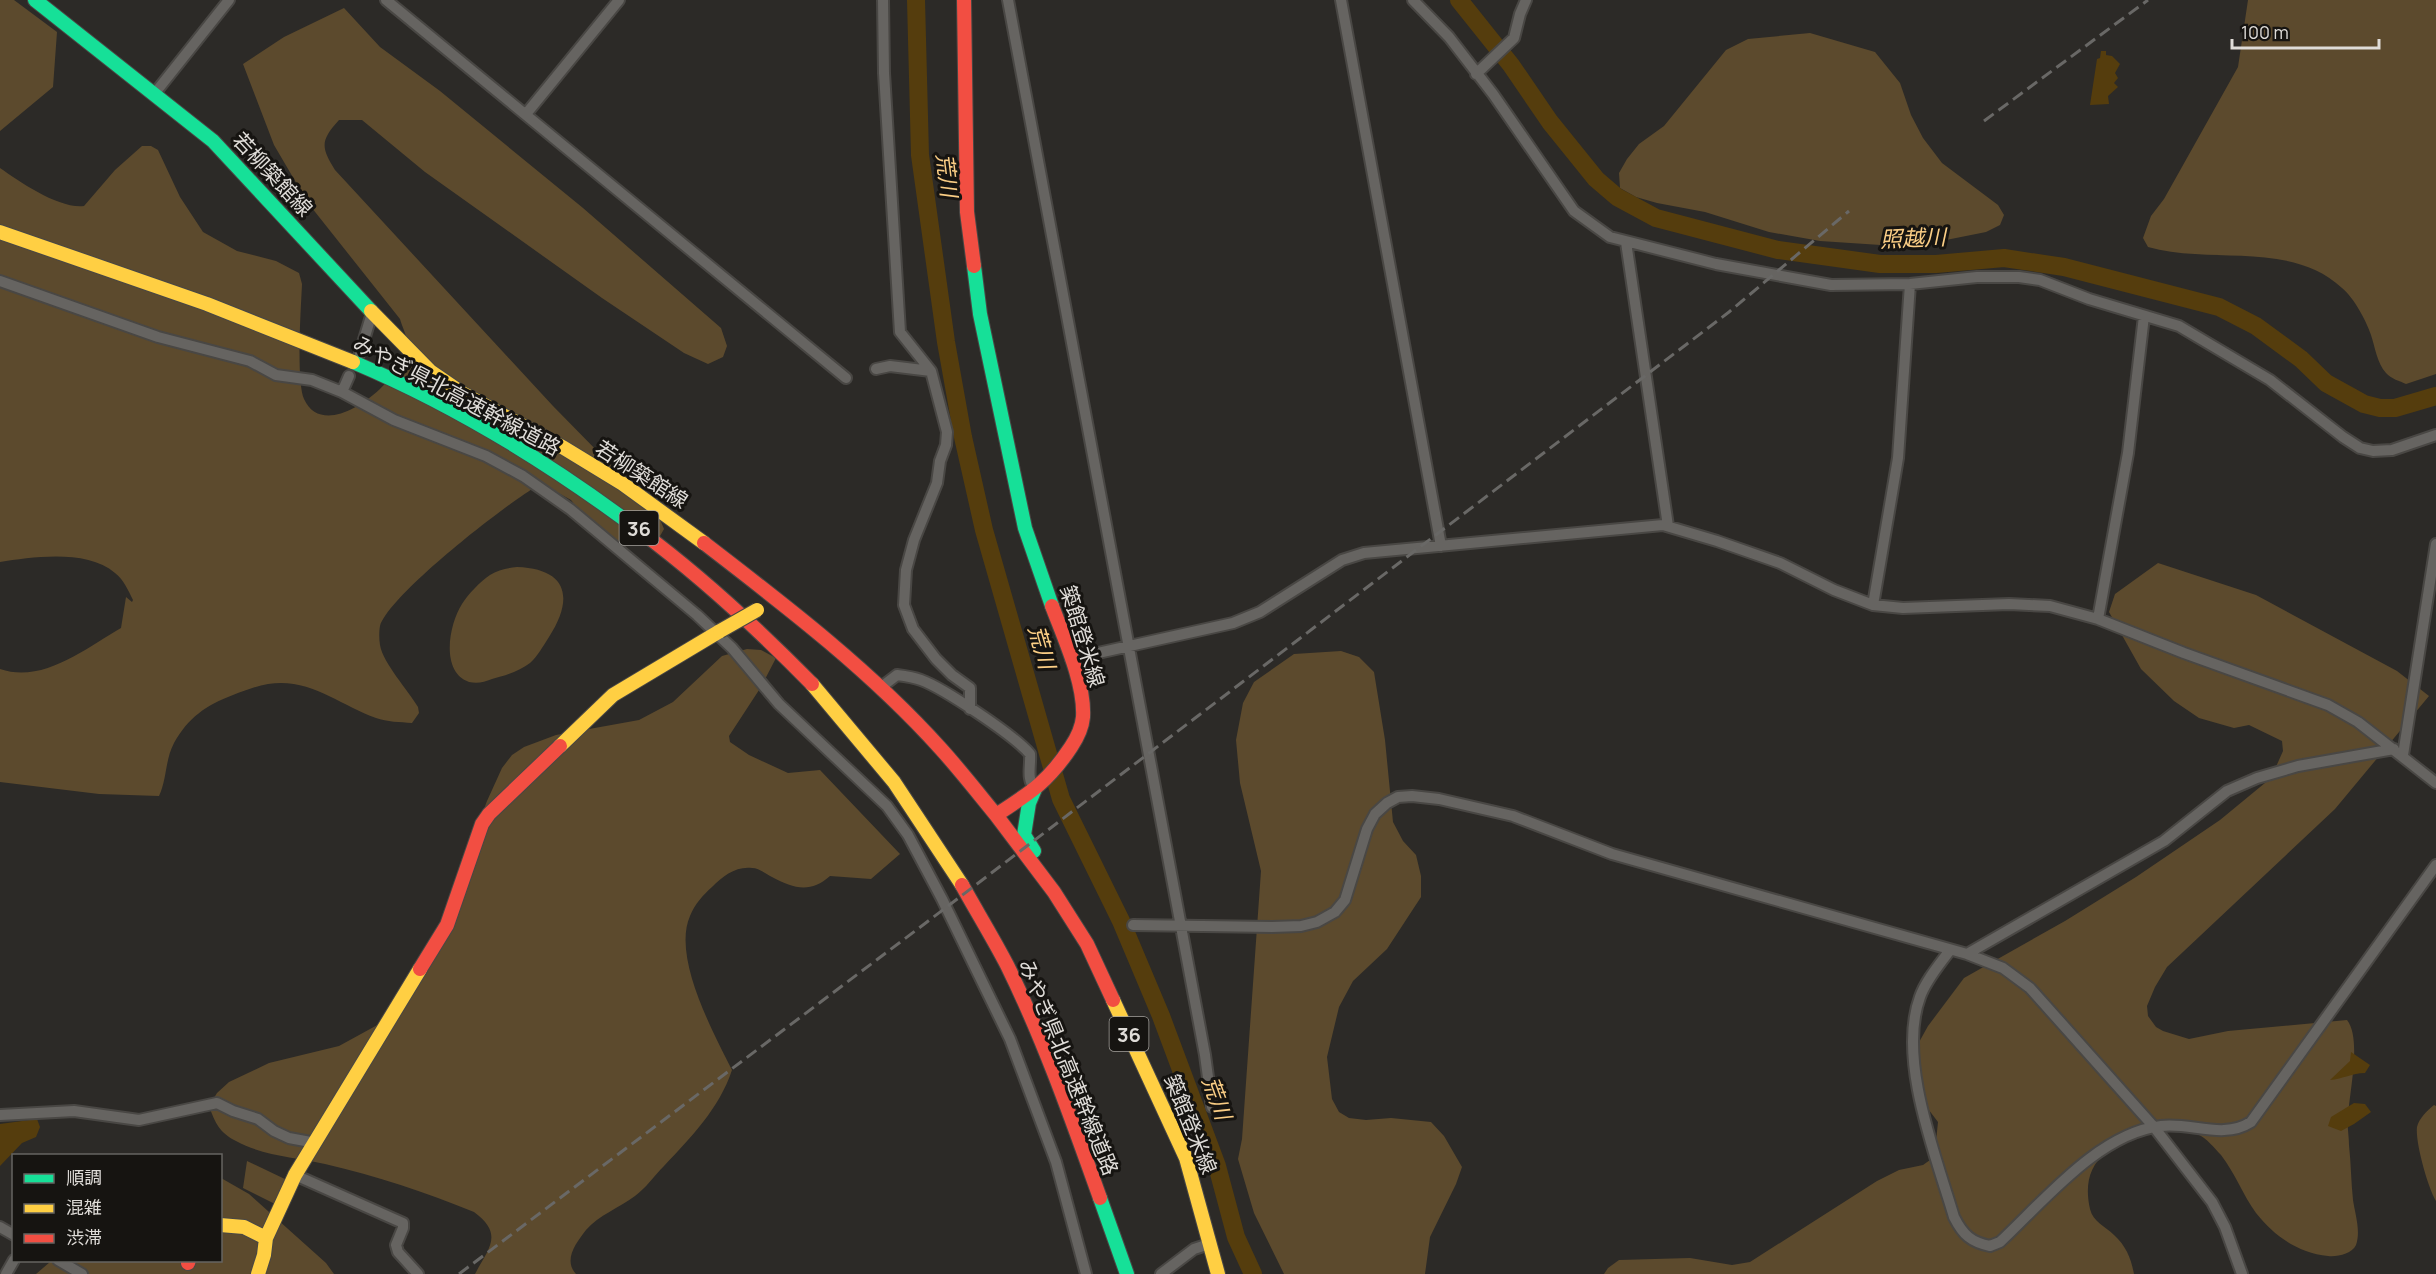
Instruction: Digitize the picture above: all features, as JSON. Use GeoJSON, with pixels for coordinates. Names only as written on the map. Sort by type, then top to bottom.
{"type":"FeatureCollection","features":[{"type":"Feature","properties":{"kind":"main road","name":"若柳築館線"},"geometry":{"type":"LineString","coordinates":[[35,0],[213,141],[372,313],[430,371],[462,393],[564,448],[623,484],[671,517],[775,598],[880,688],[940,748],[996,815]]}},
{"type":"Feature","properties":{"kind":"main road","name":"築館登米線"},"geometry":{"type":"LineString","coordinates":[[964,0],[967,212],[976,292],[998,408],[1025,528],[1071,659],[1082,698],[1083,719],[1070,752],[1056,770],[1038,787],[996,815],[1054,892],[1087,944],[1186,1158],[1218,1274]]}},
{"type":"Feature","properties":{"kind":"main road","name":"みやぎ県北高速幹線道路"},"geometry":{"type":"LineString","coordinates":[[0,232],[250,321],[323,350],[408,388],[487,429],[568,477],[693,571],[755,624],[827,698],[898,787],[941,850],[1005,963],[1033,1022],[1059,1086],[1127,1274]]}},
{"type":"Feature","properties":{"kind":"main road"},"geometry":{"type":"LineString","coordinates":[[258,1274],[266,1238],[295,1175],[447,925],[482,824],[489,814],[613,695],[775,598]]}},
{"type":"Feature","properties":{"kind":"main road"},"geometry":{"type":"LineString","coordinates":[[1038,787],[1029,803],[1024,835],[1044,866],[1054,892]]}},
{"type":"Feature","properties":{"kind":"main road"},"geometry":{"type":"LineString","coordinates":[[1059,1086],[1116,1274]]}},
{"type":"Feature","properties":{"kind":"main road"},"geometry":{"type":"LineString","coordinates":[[1059,1086],[1139,1274]]}},
{"type":"Feature","properties":{"kind":"main road"},"geometry":{"type":"LineString","coordinates":[[222,1225],[252,1229],[266,1238]]}},
{"type":"Feature","properties":{"kind":"street"},"geometry":{"type":"LineString","coordinates":[[155,93],[229,0]]}},
{"type":"Feature","properties":{"kind":"street"},"geometry":{"type":"LineString","coordinates":[[386,0],[846,378]]}},
{"type":"Feature","properties":{"kind":"street"},"geometry":{"type":"LineString","coordinates":[[526,114],[619,0]]}},
{"type":"Feature","properties":{"kind":"street"},"geometry":{"type":"LineString","coordinates":[[883,0],[884,74],[900,332],[931,371],[948,432],[937,483],[906,570],[904,605],[913,629],[936,659],[970,688],[970,709]]}},
{"type":"Feature","properties":{"kind":"street"},"geometry":{"type":"LineString","coordinates":[[1008,0],[1078,365],[1128,647],[1205,1055],[1212,1107]]}},
{"type":"Feature","properties":{"kind":"street"},"geometry":{"type":"LineString","coordinates":[[1341,0],[1441,546]]}},
{"type":"Feature","properties":{"kind":"street"},"geometry":{"type":"LineString","coordinates":[[1413,0],[1449,37],[1493,94],[1574,211],[1603,233],[1626,242],[1724,266],[1831,285],[1910,284],[1977,277],[2019,277],[2040,280],[2179,326],[2270,380],[2360,448],[2373,451],[2392,450],[2436,435]]}},
{"type":"Feature","properties":{"kind":"street"},"geometry":{"type":"LineString","coordinates":[[1476,74],[1514,38],[1526,0]]}},
{"type":"Feature","properties":{"kind":"street"},"geometry":{"type":"LineString","coordinates":[[1626,242],[1668,526]]}},
{"type":"Feature","properties":{"kind":"street"},"geometry":{"type":"LineString","coordinates":[[0,281],[158,337],[250,361],[276,375],[312,380],[342,392],[394,420],[486,456],[524,476],[616,545],[718,632],[779,704],[887,807],[908,835],[956,925],[1010,1039],[1056,1162],[1086,1274]]}},
{"type":"Feature","properties":{"kind":"street"},"geometry":{"type":"LineString","coordinates":[[1873,605],[1898,458],[1910,284]]}},
{"type":"Feature","properties":{"kind":"street"},"geometry":{"type":"LineString","coordinates":[[360,353],[372,313]]}},
{"type":"Feature","properties":{"kind":"street"},"geometry":{"type":"LineString","coordinates":[[2098,619],[2128,453],[2144,316]]}},
{"type":"Feature","properties":{"kind":"street"},"geometry":{"type":"LineString","coordinates":[[876,369],[890,366],[931,371]]}},
{"type":"Feature","properties":{"kind":"street"},"geometry":{"type":"LineString","coordinates":[[342,392],[349,376]]}},
{"type":"Feature","properties":{"kind":"street"},"geometry":{"type":"LineString","coordinates":[[1071,659],[1233,623],[1260,612],[1342,560],[1364,553],[1668,526],[1780,563],[1834,590],[1873,605],[1903,608],[2009,604],[2050,606],[2098,619],[2328,705],[2358,722],[2436,783]]}},
{"type":"Feature","properties":{"kind":"street"},"geometry":{"type":"LineString","coordinates":[[2398,752],[2436,544]]}},
{"type":"Feature","properties":{"kind":"street"},"geometry":{"type":"LineString","coordinates":[[880,688],[897,675],[904,676],[921,680],[970,709],[1013,738],[1030,754],[1030,783],[1038,787]]}},
{"type":"Feature","properties":{"kind":"street"},"geometry":{"type":"LineString","coordinates":[[1967,954],[2164,840],[2228,791],[2257,778],[2298,766],[2398,752]]}},
{"type":"Feature","properties":{"kind":"street"},"geometry":{"type":"LineString","coordinates":[[1133,925],[1272,927],[1301,926],[1317,922],[1335,912],[1345,900],[1367,829],[1375,814],[1398,797],[1412,796],[1439,799],[1514,816],[1612,854],[1967,954],[2002,968],[2031,988],[2154,1127],[2212,1202],[2225,1227],[2242,1274]]}},
{"type":"Feature","properties":{"kind":"street"},"geometry":{"type":"LineString","coordinates":[[1950,950],[1921,995],[1915,1020],[1913,1057],[1922,1105],[1954,1218],[1962,1232],[1978,1243],[1990,1246],[2000,1242],[2094,1153],[2120,1138],[2168,1125],[2231,1131],[2251,1122],[2436,865]]}},
{"type":"Feature","properties":{"kind":"street"},"geometry":{"type":"LineString","coordinates":[[0,1115],[74,1111],[139,1120],[217,1102],[233,1111],[258,1119],[274,1131],[289,1138],[316,1143]]}},
{"type":"Feature","properties":{"kind":"street"},"geometry":{"type":"LineString","coordinates":[[295,1175],[403,1223],[404,1228],[396,1245],[398,1252],[418,1274]]}},
{"type":"Feature","properties":{"kind":"street"},"geometry":{"type":"LineString","coordinates":[[1161,1274],[1194,1249],[1209,1244]]}},
{"type":"Feature","properties":{"kind":"street"},"geometry":{"type":"LineString","coordinates":[[61,1262],[82,1274]]}},
{"type":"Feature","properties":{"kind":"shaded area"},"geometry":{"type":"Polygon","coordinates":[[[0,0],[14,0],[57,32],[53,87],[0,131],[0,0]]]}},
{"type":"Feature","properties":{"kind":"shaded area"},"geometry":{"type":"Polygon","coordinates":[[[2248,0],[2436,0],[2436,374],[2406,384],[2388,375],[2380,365],[2369,329],[2355,303],[2342,288],[2322,273],[2299,264],[2275,259],[2172,252],[2148,247],[2143,238],[2151,216],[2164,199],[2238,67],[2248,0]]]}},
{"type":"Feature","properties":{"kind":"shaded area"},"geometry":{"type":"Polygon","coordinates":[[[344,8],[380,47],[440,91],[583,208],[721,328],[727,346],[723,357],[708,364],[684,353],[602,298],[425,172],[362,120],[339,120],[328,133],[325,150],[335,170],[553,406],[657,512],[664,529],[655,545],[615,541],[581,513],[571,500],[549,488],[537,486],[500,511],[450,551],[404,593],[380,626],[379,640],[382,652],[418,707],[419,713],[412,723],[376,718],[311,688],[283,683],[268,684],[223,699],[206,708],[185,726],[171,749],[159,796],[99,794],[0,782],[0,669],[32,672],[64,662],[121,628],[126,597],[132,602],[133,600],[126,585],[115,573],[90,560],[44,557],[0,562],[0,168],[52,199],[74,206],[84,206],[115,170],[142,146],[151,146],[158,150],[180,197],[203,232],[237,251],[276,261],[299,273],[302,284],[300,377],[304,399],[315,412],[330,416],[347,411],[365,402],[382,388],[395,372],[404,356],[406,336],[400,319],[308,203],[274,145],[243,64],[284,37],[344,8]]]}},
{"type":"Feature","properties":{"kind":"shaded area"},"geometry":{"type":"Polygon","coordinates":[[[1810,33],[1875,52],[1900,83],[1911,115],[1923,138],[1942,163],[1998,205],[2004,215],[2000,225],[1986,232],[1911,247],[1820,241],[1769,232],[1705,212],[1657,203],[1636,197],[1620,188],[1619,173],[1627,159],[1639,144],[1664,126],[1726,50],[1748,39],[1810,33]]]}},
{"type":"Feature","properties":{"kind":"shaded area"},"geometry":{"type":"Polygon","coordinates":[[[2101,51],[2106,51],[2106,55],[2112,56],[2120,64],[2115,73],[2118,78],[2114,83],[2118,87],[2108,96],[2109,104],[2090,105],[2097,59],[2100,58],[2101,51]]]}},
{"type":"Feature","properties":{"kind":"shaded area"},"geometry":{"type":"Polygon","coordinates":[[[2158,563],[2256,595],[2397,671],[2429,696],[2335,809],[2167,967],[2147,1006],[2148,1016],[2156,1027],[2189,1039],[2228,1031],[2347,1020],[2354,1040],[2354,1067],[2348,1125],[2352,1193],[2358,1228],[2354,1248],[2344,1254],[2328,1256],[2307,1251],[2288,1242],[2256,1213],[2226,1162],[2210,1143],[2197,1134],[2174,1129],[2150,1132],[2127,1140],[2107,1152],[2092,1170],[2088,1193],[2092,1213],[2097,1221],[2122,1243],[2130,1258],[2134,1274],[1604,1274],[1619,1260],[1690,1258],[1732,1265],[1750,1262],[1877,1181],[1899,1170],[1923,1165],[1930,1160],[1935,1151],[1938,1122],[1919,1097],[1910,1071],[1918,1044],[1928,1026],[1964,978],[2065,921],[2136,877],[2220,820],[2271,778],[2283,751],[2282,741],[2249,725],[2234,728],[2199,718],[2174,701],[2141,669],[2109,612],[2115,594],[2158,563]]]}},
{"type":"Feature","properties":{"kind":"shaded area"},"geometry":{"type":"Polygon","coordinates":[[[517,567],[547,573],[562,588],[562,610],[557,623],[538,654],[526,666],[484,682],[469,682],[460,677],[451,658],[451,635],[457,613],[474,588],[486,578],[493,573],[517,567]]]}},
{"type":"Feature","properties":{"kind":"shaded area"},"geometry":{"type":"Polygon","coordinates":[[[747,649],[761,650],[776,658],[761,687],[729,736],[730,742],[749,755],[788,773],[820,770],[900,854],[871,879],[830,876],[809,887],[788,884],[755,868],[741,869],[721,879],[700,900],[690,916],[686,933],[686,952],[697,994],[732,1070],[712,1110],[646,1186],[586,1230],[572,1252],[572,1269],[576,1274],[475,1274],[489,1249],[491,1234],[489,1227],[474,1212],[419,1191],[363,1174],[257,1150],[230,1138],[222,1131],[209,1106],[217,1093],[229,1082],[269,1063],[339,1046],[381,1023],[427,960],[487,801],[502,768],[512,755],[524,747],[556,735],[639,720],[673,702],[722,656],[747,649]]]}},
{"type":"Feature","properties":{"kind":"shaded area"},"geometry":{"type":"Polygon","coordinates":[[[1341,651],[1359,657],[1374,672],[1385,740],[1393,822],[1403,841],[1416,855],[1421,876],[1421,897],[1387,949],[1353,981],[1339,1007],[1327,1057],[1332,1099],[1339,1112],[1349,1118],[1366,1120],[1391,1118],[1431,1122],[1444,1136],[1462,1167],[1430,1237],[1425,1274],[1284,1274],[1254,1213],[1238,1159],[1242,1139],[1261,871],[1240,783],[1236,740],[1243,703],[1254,682],[1294,654],[1341,651]]]}},
{"type":"Feature","properties":{"kind":"shaded area"},"geometry":{"type":"Polygon","coordinates":[[[2351,1052],[2370,1065],[2365,1073],[2330,1080],[2350,1061],[2351,1052]]]}},
{"type":"Feature","properties":{"kind":"shaded area"},"geometry":{"type":"Polygon","coordinates":[[[2354,1103],[2365,1104],[2371,1112],[2341,1131],[2328,1126],[2331,1117],[2354,1103]]]}},
{"type":"Feature","properties":{"kind":"shaded area"},"geometry":{"type":"Polygon","coordinates":[[[2434,1105],[2436,1106],[2436,1201],[2423,1165],[2417,1134],[2420,1120],[2434,1105]]]}},
{"type":"Feature","properties":{"kind":"shaded area"},"geometry":{"type":"Polygon","coordinates":[[[37,1119],[40,1127],[36,1137],[22,1143],[0,1166],[0,1124],[37,1119]]]}},
{"type":"Feature","properties":{"kind":"shaded area"},"geometry":{"type":"Polygon","coordinates":[[[247,1161],[289,1181],[275,1204],[243,1188],[247,1161]]]}},
{"type":"Feature","properties":{"kind":"shaded area"},"geometry":{"type":"Polygon","coordinates":[[[222,1179],[249,1194],[326,1263],[334,1274],[36,1274],[50,1262],[222,1262],[222,1179]]]}},
{"type":"Feature","properties":{"kind":"waterway","name":"荒川"},"geometry":{"type":"LineString","coordinates":[[916,0],[920,155],[946,342],[963,437],[984,530],[1061,799],[1121,921],[1161,1016],[1217,1166],[1236,1237],[1253,1274]]}},
{"type":"Feature","properties":{"kind":"waterway","name":"照越川"},"geometry":{"type":"LineString","coordinates":[[1459,0],[1511,65],[1550,122],[1596,179],[1617,197],[1656,218],[1778,250],[1880,264],[1936,264],[2004,258],[2064,267],[2219,307],[2256,326],[2301,359],[2326,383],[2364,404],[2380,408],[2395,408],[2436,396]]}},
{"type":"Feature","properties":{"kind":"railway"},"geometry":{"type":"LineString","coordinates":[[1984,121],[2148,0]]}},
{"type":"Feature","properties":{"kind":"railway"},"geometry":{"type":"LineString","coordinates":[[459,1274],[923,925],[1729,312],[1849,211]]}},
{"type":"Feature","properties":{"kind":"traffic: fast"},"geometry":{"type":"LineString","coordinates":[[35,0],[213,141],[371,311]]}},
{"type":"Feature","properties":{"kind":"traffic: fast"},"geometry":{"type":"LineString","coordinates":[[974,266],[980,314],[1025,528],[1052,606]]}},
{"type":"Feature","properties":{"kind":"traffic: fast"},"geometry":{"type":"LineString","coordinates":[[353,362],[428,397],[501,437],[572,482],[640,531]]}},
{"type":"Feature","properties":{"kind":"traffic: fast"},"geometry":{"type":"LineString","coordinates":[[1034,851],[1024,835],[1029,803],[1035,789]]}},
{"type":"Feature","properties":{"kind":"traffic: fast"},"geometry":{"type":"LineString","coordinates":[[1100,1198],[1127,1274]]}},
{"type":"Feature","properties":{"kind":"traffic: slow"},"geometry":{"type":"LineString","coordinates":[[0,232],[207,304],[353,362]]}},
{"type":"Feature","properties":{"kind":"traffic: slow"},"geometry":{"type":"LineString","coordinates":[[371,311],[430,371],[462,393],[564,448],[623,484],[704,543]]}},
{"type":"Feature","properties":{"kind":"traffic: slow"},"geometry":{"type":"LineString","coordinates":[[720,631],[757,610]]}},
{"type":"Feature","properties":{"kind":"traffic: slow"},"geometry":{"type":"LineString","coordinates":[[560,746],[613,695],[720,631]]}},
{"type":"Feature","properties":{"kind":"traffic: slow"},"geometry":{"type":"LineString","coordinates":[[812,684],[894,782],[962,885]]}},
{"type":"Feature","properties":{"kind":"traffic: slow"},"geometry":{"type":"LineString","coordinates":[[258,1274],[266,1238],[295,1175],[420,969]]}},
{"type":"Feature","properties":{"kind":"traffic: slow"},"geometry":{"type":"LineString","coordinates":[[1113,1000],[1186,1158],[1218,1274]]}},
{"type":"Feature","properties":{"kind":"traffic: slow"},"geometry":{"type":"LineString","coordinates":[[222,1225],[244,1227],[266,1238]]}},
{"type":"Feature","properties":{"kind":"traffic: jam"},"geometry":{"type":"LineString","coordinates":[[964,0],[967,212],[974,266]]}},
{"type":"Feature","properties":{"kind":"traffic: jam"},"geometry":{"type":"LineString","coordinates":[[640,531],[729,604],[812,684]]}},
{"type":"Feature","properties":{"kind":"traffic: jam"},"geometry":{"type":"LineString","coordinates":[[704,543],[797,615],[886,693],[941,749],[996,815]]}},
{"type":"Feature","properties":{"kind":"traffic: jam"},"geometry":{"type":"LineString","coordinates":[[1052,606],[1068,646],[1081,690],[1082,725],[1063,759],[1046,778],[1029,793],[996,815],[1054,892],[1087,944],[1113,1000]]}},
{"type":"Feature","properties":{"kind":"traffic: jam"},"geometry":{"type":"LineString","coordinates":[[420,969],[447,925],[482,824],[489,814],[560,746]]}},
{"type":"Feature","properties":{"kind":"traffic: jam"},"geometry":{"type":"LineString","coordinates":[[962,885],[1007,965],[1033,1022],[1100,1198]]}}]}
